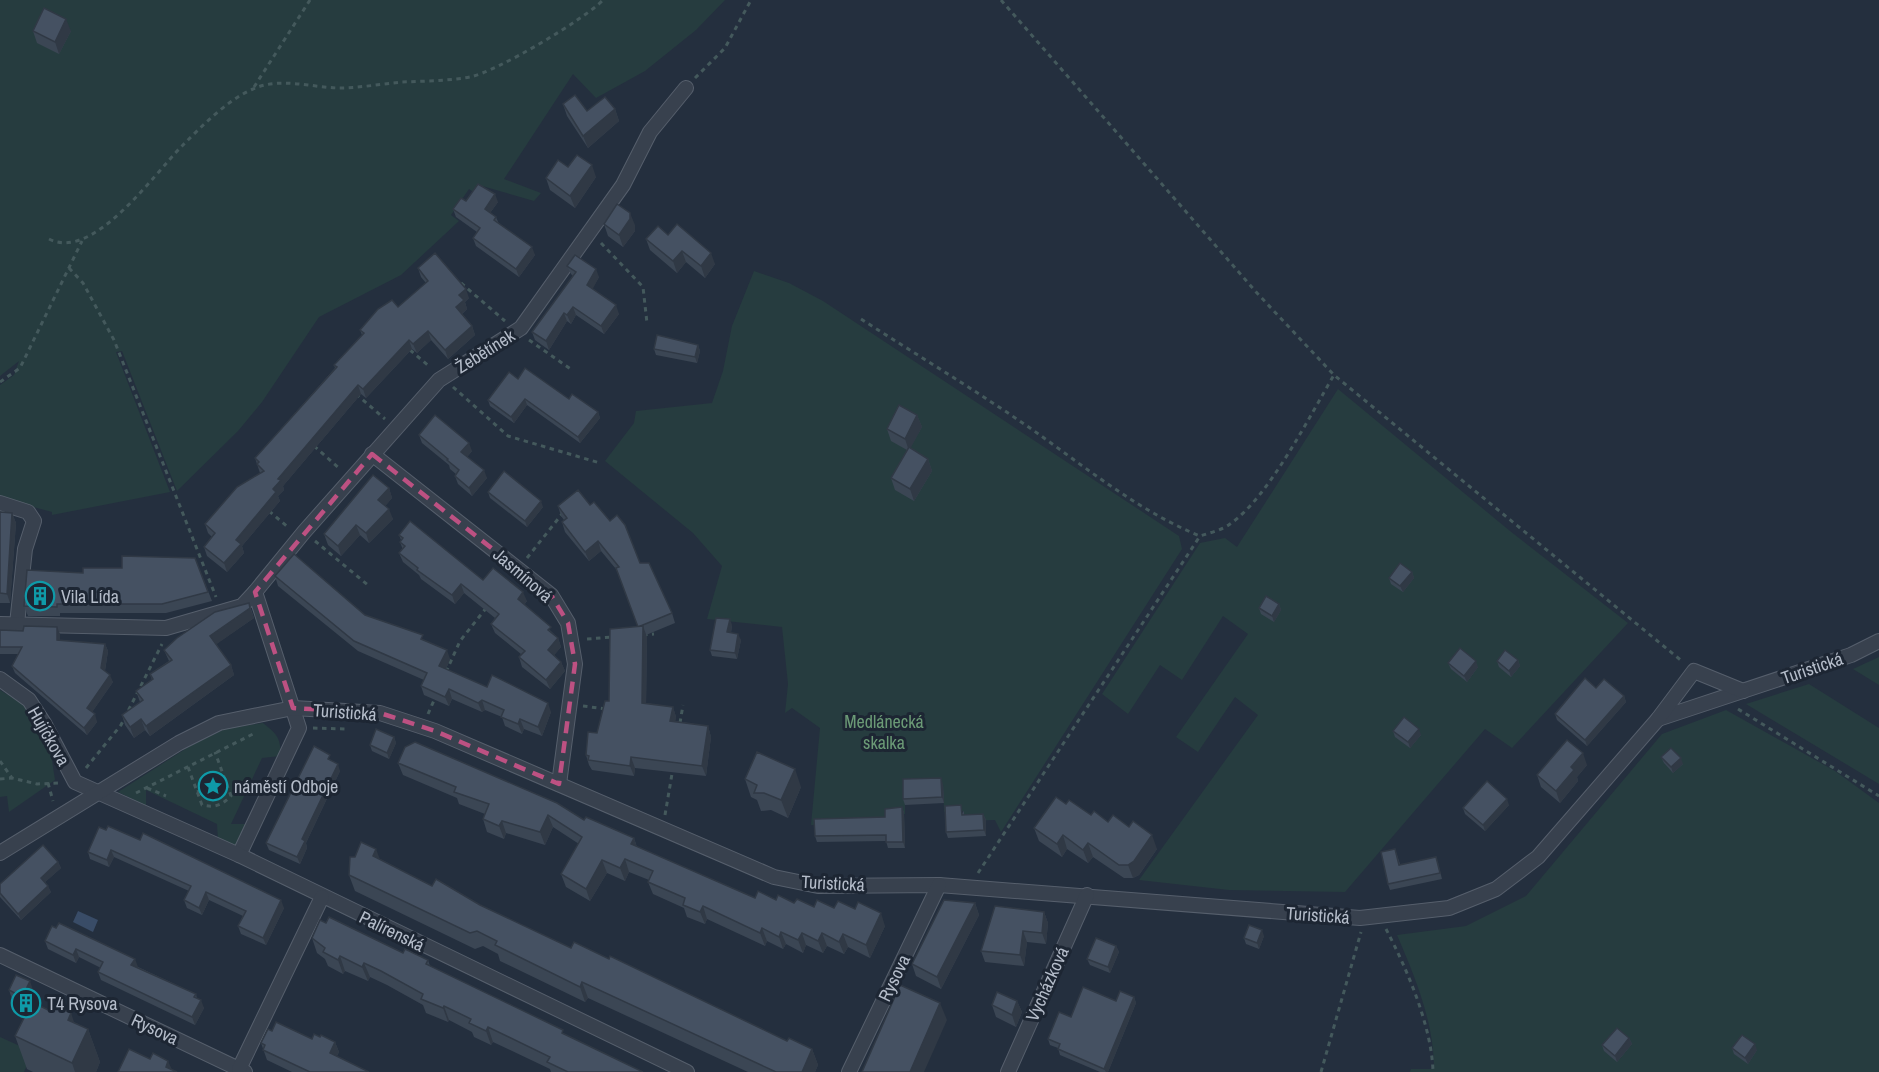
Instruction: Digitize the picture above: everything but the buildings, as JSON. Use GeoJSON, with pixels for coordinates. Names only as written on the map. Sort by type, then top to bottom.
{"type":"FeatureCollection","features":[{"type":"Feature","properties":{"kind":"street","name":"Žebětínek"},"geometry":{"type":"LineString","coordinates":[[17,624],[166,628],[242,606],[372,454],[442,378],[521,328],[622,185],[650,132],[686,88]]}},
{"type":"Feature","properties":{"kind":"street","name":"Jasmínová"},"geometry":{"type":"LineString","coordinates":[[372,454],[551,594],[568,623],[575,664],[559,784]]}},
{"type":"Feature","properties":{"kind":"street"},"geometry":{"type":"LineString","coordinates":[[0,503],[28,512],[34,521],[25,549],[17,624],[0,624]]}},
{"type":"Feature","properties":{"kind":"street"},"geometry":{"type":"LineString","coordinates":[[239,855],[299,728],[255,592]]}},
{"type":"Feature","properties":{"kind":"street","name":"Turistická"},"geometry":{"type":"LineString","coordinates":[[1658,719],[1851,655],[1879,641]]}},
{"type":"Feature","properties":{"kind":"street"},"geometry":{"type":"LineString","coordinates":[[1694,671],[1743,691]]}},
{"type":"Feature","properties":{"kind":"street","name":"Turistická"},"geometry":{"type":"LineString","coordinates":[[0,853],[179,743],[219,723],[293,708],[380,713],[423,727],[774,877],[818,886],[939,885],[1360,918],[1379,917],[1449,908],[1496,889],[1538,857],[1658,719],[1694,671]]}},
{"type":"Feature","properties":{"kind":"street","name":"Hujíčkova"},"geometry":{"type":"LineString","coordinates":[[0,679],[29,700],[44,723],[75,782],[96,793]]}},
{"type":"Feature","properties":{"kind":"street","name":"Palírenská"},"geometry":{"type":"LineString","coordinates":[[96,793],[121,801],[239,855],[687,1072]]}},
{"type":"Feature","properties":{"kind":"street","name":"Rysova"},"geometry":{"type":"LineString","coordinates":[[849,1072],[939,885]]}},
{"type":"Feature","properties":{"kind":"street","name":"Vycházková"},"geometry":{"type":"LineString","coordinates":[[1008,1072],[1086,895]]}},
{"type":"Feature","properties":{"kind":"street"},"geometry":{"type":"LineString","coordinates":[[242,1070],[322,897]]}},
{"type":"Feature","properties":{"kind":"street","name":"Rysova"},"geometry":{"type":"LineString","coordinates":[[0,955],[242,1070]]}},
{"type":"Feature","properties":{"kind":"path"},"geometry":{"type":"LineString","coordinates":[[253,88],[310,0]]}},
{"type":"Feature","properties":{"kind":"path"},"geometry":{"type":"LineString","coordinates":[[49,239],[59,244],[83,240],[120,213],[183,144],[235,99],[253,88],[275,82],[340,88],[472,76],[533,47],[594,10],[603,0]]}},
{"type":"Feature","properties":{"kind":"path"},"geometry":{"type":"LineString","coordinates":[[686,88],[725,48],[751,0]]}},
{"type":"Feature","properties":{"kind":"path"},"geometry":{"type":"LineString","coordinates":[[1001,0],[1257,293],[1334,375],[1694,671]]}},
{"type":"Feature","properties":{"kind":"path"},"geometry":{"type":"LineString","coordinates":[[590,231],[643,287],[647,323]]}},
{"type":"Feature","properties":{"kind":"path"},"geometry":{"type":"LineString","coordinates":[[0,382],[20,368],[83,240]]}},
{"type":"Feature","properties":{"kind":"path"},"geometry":{"type":"LineString","coordinates":[[69,268],[83,283],[114,340],[222,612]]}},
{"type":"Feature","properties":{"kind":"path"},"geometry":{"type":"LineString","coordinates":[[861,319],[1013,417],[1144,508],[1175,526],[1200,536]]}},
{"type":"Feature","properties":{"kind":"path"},"geometry":{"type":"LineString","coordinates":[[409,350],[508,436],[600,463]]}},
{"type":"Feature","properties":{"kind":"path"},"geometry":{"type":"LineString","coordinates":[[969,888],[1200,536],[1229,525],[1252,504],[1297,439],[1334,375]]}},
{"type":"Feature","properties":{"kind":"path"},"geometry":{"type":"LineString","coordinates":[[356,393],[396,428]]}},
{"type":"Feature","properties":{"kind":"path"},"geometry":{"type":"LineString","coordinates":[[310,443],[351,478]]}},
{"type":"Feature","properties":{"kind":"path"},"geometry":{"type":"LineString","coordinates":[[267,509],[369,586]]}},
{"type":"Feature","properties":{"kind":"path"},"geometry":{"type":"LineString","coordinates":[[518,569],[565,510]]}},
{"type":"Feature","properties":{"kind":"path"},"geometry":{"type":"LineString","coordinates":[[446,673],[460,641],[489,605]]}},
{"type":"Feature","properties":{"kind":"path"},"geometry":{"type":"LineString","coordinates":[[642,635],[654,634]]}},
{"type":"Feature","properties":{"kind":"path"},"geometry":{"type":"LineString","coordinates":[[571,640],[618,637]]}},
{"type":"Feature","properties":{"kind":"path"},"geometry":{"type":"LineString","coordinates":[[0,779],[12,778],[37,784],[75,782],[121,724],[160,650]]}},
{"type":"Feature","properties":{"kind":"path"},"geometry":{"type":"LineString","coordinates":[[423,727],[437,695]]}},
{"type":"Feature","properties":{"kind":"path"},"geometry":{"type":"LineString","coordinates":[[1721,698],[1879,796]]}},
{"type":"Feature","properties":{"kind":"path"},"geometry":{"type":"LineString","coordinates":[[570,704],[614,710]]}},
{"type":"Feature","properties":{"kind":"path"},"geometry":{"type":"LineString","coordinates":[[679,728],[682,705]]}},
{"type":"Feature","properties":{"kind":"path"},"geometry":{"type":"LineString","coordinates":[[299,728],[352,729]]}},
{"type":"Feature","properties":{"kind":"path"},"geometry":{"type":"LineString","coordinates":[[121,801],[254,733]]}},
{"type":"Feature","properties":{"kind":"path"},"geometry":{"type":"LineString","coordinates":[[188,766],[202,805],[212,807],[223,804],[231,795],[215,752]]}},
{"type":"Feature","properties":{"kind":"path"},"geometry":{"type":"LineString","coordinates":[[663,829],[674,761]]}},
{"type":"Feature","properties":{"kind":"path"},"geometry":{"type":"LineString","coordinates":[[0,762],[12,778]]}},
{"type":"Feature","properties":{"kind":"path"},"geometry":{"type":"LineString","coordinates":[[197,792],[225,781]]}},
{"type":"Feature","properties":{"kind":"path"},"geometry":{"type":"LineString","coordinates":[[147,788],[166,796]]}},
{"type":"Feature","properties":{"kind":"path"},"geometry":{"type":"LineString","coordinates":[[1379,917],[1402,960],[1427,1037],[1433,1072]]}},
{"type":"Feature","properties":{"kind":"path"},"geometry":{"type":"LineString","coordinates":[[1321,1072],[1361,934],[1360,918]]}},
{"type":"Feature","properties":{"kind":"highlighted area"},"geometry":{"type":"Polygon","coordinates":[[[372,454],[551,595],[568,623],[575,664],[559,784],[435,731],[380,713],[293,708],[255,592],[372,454]]]}},
{"type":"Feature","properties":{"kind":"green space"},"geometry":{"type":"Polygon","coordinates":[[[0,0],[725,0],[696,30],[645,71],[596,98],[573,74],[504,179],[541,193],[534,201],[482,186],[476,194],[469,189],[451,215],[459,221],[401,275],[319,317],[262,402],[238,431],[177,491],[122,351],[116,352],[170,492],[52,515],[52,512],[0,498],[0,385],[14,375],[19,361],[0,376],[0,0]]]}},
{"type":"Feature","properties":{"kind":"green space","name":"Medlánecká skalka"},"geometry":{"type":"Polygon","coordinates":[[[754,271],[789,283],[823,301],[1179,536],[1182,549],[1001,832],[995,820],[964,821],[963,811],[944,812],[943,785],[905,786],[905,814],[888,814],[881,824],[811,825],[820,728],[792,708],[785,713],[788,684],[782,627],[707,619],[722,566],[693,533],[605,461],[634,423],[636,411],[712,403],[723,371],[732,326],[754,271]]]}},
{"type":"Feature","properties":{"kind":"green space"},"geometry":{"type":"Polygon","coordinates":[[[1338,389],[1510,531],[1628,623],[1512,748],[1485,729],[1345,892],[1229,890],[1139,880],[1258,715],[1235,697],[1198,752],[1176,737],[1248,634],[1223,616],[1182,680],[1160,665],[1128,714],[1102,694],[1200,543],[1225,538],[1237,547],[1338,389]]]}},
{"type":"Feature","properties":{"kind":"green space"},"geometry":{"type":"Polygon","coordinates":[[[1879,657],[1879,685],[1853,669],[1879,657]]]}},
{"type":"Feature","properties":{"kind":"green space"},"geometry":{"type":"Polygon","coordinates":[[[1809,684],[1879,728],[1879,784],[1746,704],[1809,684]]]}},
{"type":"Feature","properties":{"kind":"green space"},"geometry":{"type":"Polygon","coordinates":[[[0,690],[26,706],[50,748],[55,780],[9,812],[7,796],[0,797],[0,690]]]}},
{"type":"Feature","properties":{"kind":"green space"},"geometry":{"type":"Polygon","coordinates":[[[1726,710],[1835,771],[1879,803],[1879,1072],[1410,1072],[1411,1069],[1434,1069],[1433,1051],[1422,1000],[1397,935],[1466,926],[1526,896],[1662,734],[1726,710]]]}},
{"type":"Feature","properties":{"kind":"green space","name":"náměstí Odboje"},"geometry":{"type":"Polygon","coordinates":[[[263,723],[277,737],[280,756],[262,758],[231,824],[247,824],[234,848],[218,840],[217,824],[146,790],[146,806],[118,792],[190,746],[225,729],[263,723]]]}},
{"type":"Feature","properties":{"kind":"green space"},"geometry":{"type":"Polygon","coordinates":[[[0,1037],[33,1052],[24,1072],[0,1072],[0,1037]]]}},
{"type":"Feature","properties":{"kind":"water"},"geometry":{"type":"Polygon","coordinates":[[[78,911],[98,920],[93,932],[73,922],[78,911]]]}},
{"type":"Feature","properties":{"kind":"place","name":"Vila Lída"},"geometry":{"type":"Point","coordinates":[40,596]}},
{"type":"Feature","properties":{"kind":"place","name":"náměstí Odboje"},"geometry":{"type":"Point","coordinates":[213,786]}},
{"type":"Feature","properties":{"kind":"place","name":"T4 Rysova"},"geometry":{"type":"Point","coordinates":[26,1003]}}]}
